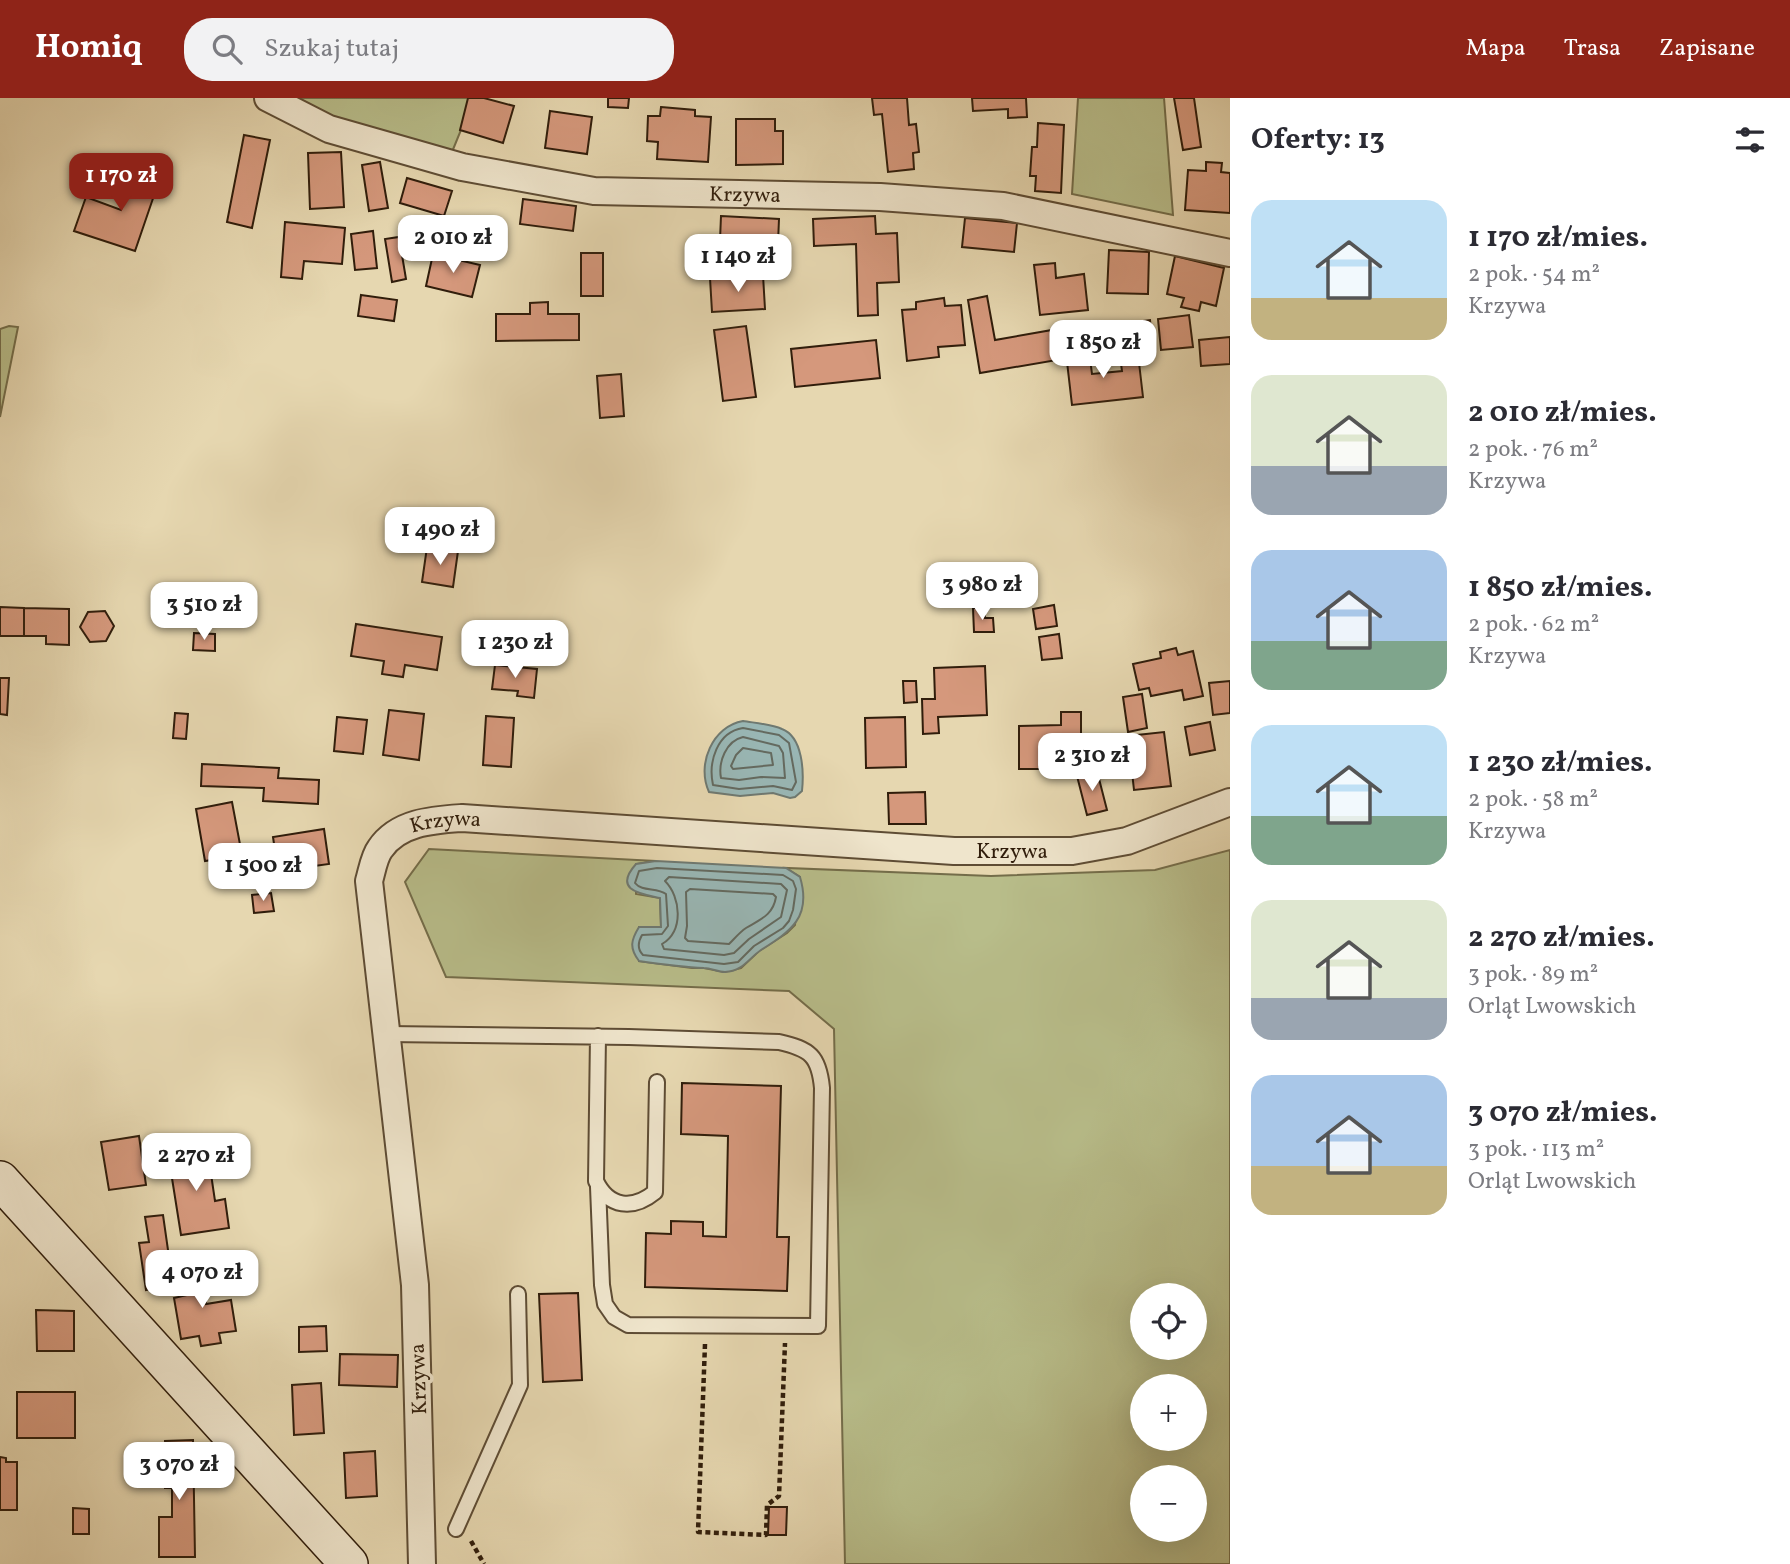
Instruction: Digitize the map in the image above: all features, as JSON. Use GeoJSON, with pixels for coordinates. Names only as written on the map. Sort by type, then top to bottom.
{"type":"FeatureCollection","features":[{"type":"Feature","properties":{"kind":"street","name":"Krzywa"},"geometry":{"type":"LineString","coordinates":[[268,98],[329,129],[463,167],[594,191],[880,198],[1003,206],[1230,253]]}},
{"type":"Feature","properties":{"kind":"street","name":"Krzywa"},"geometry":{"type":"LineString","coordinates":[[422,1564],[415,1286],[369,881],[379,850],[397,832],[426,820],[481,819],[954,851],[1072,851],[1127,841],[1230,802]]}},
{"type":"Feature","properties":{"kind":"street"},"geometry":{"type":"LineString","coordinates":[[0,1180],[349,1564]]}},
{"type":"Feature","properties":{"kind":"lane"},"geometry":{"type":"LineString","coordinates":[[387,1034],[779,1042],[798,1046],[812,1055],[820,1068],[822,1088],[818,1326],[628,1325],[614,1317],[605,1304],[602,1285],[598,1187]]}},
{"type":"Feature","properties":{"kind":"lane"},"geometry":{"type":"LineString","coordinates":[[598,1037],[596,1181],[602,1194],[612,1201],[629,1204],[645,1200],[655,1192],[657,1082]]}},
{"type":"Feature","properties":{"kind":"lane"},"geometry":{"type":"LineString","coordinates":[[456,1529],[520,1385],[518,1294]]}},
{"type":"Feature","properties":{"kind":"path"},"geometry":{"type":"LineString","coordinates":[[706,1326],[698,1532],[766,1535],[767,1505],[779,1496],[785,1326]]}},
{"type":"Feature","properties":{"kind":"green space"},"geometry":{"type":"Polygon","coordinates":[[[298,98],[474,98],[452,152],[350,126],[298,98]]]}},
{"type":"Feature","properties":{"kind":"green space"},"geometry":{"type":"Polygon","coordinates":[[[1078,98],[1164,98],[1173,215],[1072,194],[1078,98]]]}},
{"type":"Feature","properties":{"kind":"green space"},"geometry":{"type":"Polygon","coordinates":[[[18,327],[0,417],[0,329],[18,327]]]}},
{"type":"Feature","properties":{"kind":"green space"},"geometry":{"type":"Polygon","coordinates":[[[429,849],[656,861],[636,864],[636,894],[660,898],[661,927],[639,927],[639,961],[724,972],[741,968],[795,925],[800,877],[786,868],[991,876],[1155,870],[1230,850],[1230,1564],[845,1564],[834,1029],[789,991],[446,977],[405,882],[429,849]]]}},
{"type":"Feature","properties":{"kind":"water"},"geometry":{"type":"Polygon","coordinates":[[[743,721],[778,727],[794,739],[801,756],[803,774],[802,791],[795,797],[773,793],[740,796],[709,792],[705,770],[710,748],[723,730],[743,721]]]}},
{"type":"Feature","properties":{"kind":"water"},"geometry":{"type":"Polygon","coordinates":[[[656,861],[786,868],[800,877],[803,891],[801,913],[790,929],[741,967],[731,971],[639,961],[632,948],[633,940],[639,927],[661,927],[660,898],[632,890],[627,880],[636,864],[656,861]]]}},
{"type":"Feature","properties":{"kind":"building"},"geometry":{"type":"Polygon","coordinates":[[[468,98],[484,98],[514,106],[503,143],[460,130],[468,98]]]}},
{"type":"Feature","properties":{"kind":"building"},"geometry":{"type":"Polygon","coordinates":[[[608,98],[629,98],[628,108],[608,107],[608,98]]]}},
{"type":"Feature","properties":{"kind":"building"},"geometry":{"type":"Polygon","coordinates":[[[872,98],[907,98],[909,125],[916,124],[919,152],[913,153],[914,169],[888,172],[882,114],[874,115],[872,98]]]}},
{"type":"Feature","properties":{"kind":"building"},"geometry":{"type":"Polygon","coordinates":[[[972,98],[1026,98],[1027,117],[1008,118],[1008,109],[973,111],[972,98]]]}},
{"type":"Feature","properties":{"kind":"building"},"geometry":{"type":"Polygon","coordinates":[[[1174,98],[1194,98],[1201,147],[1183,150],[1174,98]]]}},
{"type":"Feature","properties":{"kind":"building"},"geometry":{"type":"Polygon","coordinates":[[[661,107],[695,110],[695,116],[711,117],[708,162],[657,159],[658,142],[647,141],[648,116],[660,116],[661,107]]]}},
{"type":"Feature","properties":{"kind":"building"},"geometry":{"type":"Polygon","coordinates":[[[550,111],[592,117],[587,154],[545,148],[550,111]]]}},
{"type":"Feature","properties":{"kind":"building"},"geometry":{"type":"Polygon","coordinates":[[[736,119],[775,119],[775,131],[783,131],[783,164],[736,165],[736,119]]]}},
{"type":"Feature","properties":{"kind":"building"},"geometry":{"type":"Polygon","coordinates":[[[1038,123],[1064,125],[1061,193],[1035,191],[1036,176],[1030,176],[1032,147],[1037,147],[1038,123]]]}},
{"type":"Feature","properties":{"kind":"building"},"geometry":{"type":"Polygon","coordinates":[[[244,135],[270,140],[252,228],[227,222],[244,135]]]}},
{"type":"Feature","properties":{"kind":"building"},"geometry":{"type":"Polygon","coordinates":[[[341,152],[344,207],[310,209],[308,153],[341,152]]]}},
{"type":"Feature","properties":{"kind":"building"},"geometry":{"type":"Polygon","coordinates":[[[380,162],[388,208],[369,211],[362,165],[380,162]]]}},
{"type":"Feature","properties":{"kind":"building"},"geometry":{"type":"Polygon","coordinates":[[[1206,162],[1222,163],[1221,172],[1230,173],[1230,213],[1185,210],[1188,170],[1206,171],[1206,162]]]}},
{"type":"Feature","properties":{"kind":"building"},"geometry":{"type":"Polygon","coordinates":[[[135,167],[161,175],[135,251],[74,231],[86,197],[121,210],[135,167]]]}},
{"type":"Feature","properties":{"kind":"building"},"geometry":{"type":"Polygon","coordinates":[[[407,178],[452,191],[444,216],[400,203],[407,178]]]}},
{"type":"Feature","properties":{"kind":"building"},"geometry":{"type":"Polygon","coordinates":[[[523,199],[576,206],[573,231],[520,224],[523,199]]]}},
{"type":"Feature","properties":{"kind":"building"},"geometry":{"type":"Polygon","coordinates":[[[721,216],[779,219],[777,267],[719,264],[721,216]]]}},
{"type":"Feature","properties":{"kind":"building"},"geometry":{"type":"Polygon","coordinates":[[[875,216],[876,234],[897,233],[899,282],[877,283],[878,315],[858,316],[856,244],[814,246],[813,219],[875,216]]]}},
{"type":"Feature","properties":{"kind":"building"},"geometry":{"type":"Polygon","coordinates":[[[965,218],[1017,223],[1014,252],[962,247],[965,218]]]}},
{"type":"Feature","properties":{"kind":"building"},"geometry":{"type":"Polygon","coordinates":[[[285,222],[345,228],[342,264],[304,261],[302,279],[281,277],[285,222]]]}},
{"type":"Feature","properties":{"kind":"building"},"geometry":{"type":"Polygon","coordinates":[[[373,231],[377,268],[355,270],[351,234],[373,231]]]}},
{"type":"Feature","properties":{"kind":"building"},"geometry":{"type":"Polygon","coordinates":[[[399,237],[406,279],[392,282],[385,239],[399,237]]]}},
{"type":"Feature","properties":{"kind":"building"},"geometry":{"type":"Polygon","coordinates":[[[1109,250],[1149,252],[1148,294],[1107,293],[1109,250]]]}},
{"type":"Feature","properties":{"kind":"building"},"geometry":{"type":"Polygon","coordinates":[[[581,253],[603,253],[603,296],[581,296],[581,253]]]}},
{"type":"Feature","properties":{"kind":"building"},"geometry":{"type":"Polygon","coordinates":[[[433,254],[480,265],[472,297],[426,286],[433,254]]]}},
{"type":"Feature","properties":{"kind":"building"},"geometry":{"type":"Polygon","coordinates":[[[1175,256],[1224,268],[1216,306],[1201,302],[1199,311],[1181,307],[1184,298],[1167,294],[1175,256]]]}},
{"type":"Feature","properties":{"kind":"building"},"geometry":{"type":"Polygon","coordinates":[[[1055,263],[1056,278],[1084,274],[1088,310],[1040,315],[1034,265],[1055,263]]]}},
{"type":"Feature","properties":{"kind":"building"},"geometry":{"type":"Polygon","coordinates":[[[763,275],[765,309],[712,312],[710,278],[763,275]]]}},
{"type":"Feature","properties":{"kind":"building"},"geometry":{"type":"Polygon","coordinates":[[[361,295],[397,300],[394,321],[358,316],[361,295]]]}},
{"type":"Feature","properties":{"kind":"building"},"geometry":{"type":"Polygon","coordinates":[[[987,296],[995,340],[1052,330],[1057,360],[980,373],[968,300],[987,296]]]}},
{"type":"Feature","properties":{"kind":"building"},"geometry":{"type":"Polygon","coordinates":[[[944,298],[945,306],[961,305],[965,345],[938,347],[939,357],[907,361],[902,310],[916,309],[916,302],[944,298]]]}},
{"type":"Feature","properties":{"kind":"building"},"geometry":{"type":"Polygon","coordinates":[[[548,302],[548,314],[579,314],[579,340],[496,341],[496,314],[530,314],[530,303],[548,302]]]}},
{"type":"Feature","properties":{"kind":"building"},"geometry":{"type":"Polygon","coordinates":[[[1189,315],[1193,347],[1161,350],[1158,319],[1189,315]]]}},
{"type":"Feature","properties":{"kind":"building"},"geometry":{"type":"Polygon","coordinates":[[[1150,320],[1153,348],[1145,349],[1142,321],[1150,320]]]}},
{"type":"Feature","properties":{"kind":"building"},"geometry":{"type":"Polygon","coordinates":[[[746,326],[756,397],[723,401],[714,330],[746,326]]]}},
{"type":"Feature","properties":{"kind":"building"},"geometry":{"type":"Polygon","coordinates":[[[1230,337],[1230,364],[1201,366],[1199,340],[1230,337]]]}},
{"type":"Feature","properties":{"kind":"building"},"geometry":{"type":"Polygon","coordinates":[[[876,340],[880,378],[795,387],[791,349],[876,340]]]}},
{"type":"Feature","properties":{"kind":"building"},"geometry":{"type":"Polygon","coordinates":[[[1089,350],[1092,374],[1122,371],[1120,356],[1138,354],[1143,397],[1072,405],[1066,353],[1089,350]]]}},
{"type":"Feature","properties":{"kind":"building"},"geometry":{"type":"Polygon","coordinates":[[[621,374],[624,416],[600,418],[597,376],[621,374]]]}},
{"type":"Feature","properties":{"kind":"building"},"geometry":{"type":"Polygon","coordinates":[[[427,547],[458,551],[453,587],[422,582],[427,547]]]}},
{"type":"Feature","properties":{"kind":"building"},"geometry":{"type":"Polygon","coordinates":[[[1054,605],[1057,626],[1036,629],[1033,609],[1054,605]]]}},
{"type":"Feature","properties":{"kind":"building"},"geometry":{"type":"Polygon","coordinates":[[[0,607],[24,608],[24,636],[0,636],[0,607]]]}},
{"type":"Feature","properties":{"kind":"building"},"geometry":{"type":"Polygon","coordinates":[[[24,608],[69,609],[69,645],[46,644],[46,636],[24,636],[24,608]]]}},
{"type":"Feature","properties":{"kind":"building"},"geometry":{"type":"Polygon","coordinates":[[[973,608],[984,608],[985,618],[993,618],[994,632],[974,632],[973,608]]]}},
{"type":"Feature","properties":{"kind":"building"},"geometry":{"type":"Polygon","coordinates":[[[105,611],[114,626],[106,641],[90,642],[80,627],[88,612],[105,611]]]}},
{"type":"Feature","properties":{"kind":"building"},"geometry":{"type":"Polygon","coordinates":[[[356,624],[442,637],[437,670],[405,665],[403,677],[382,674],[384,661],[351,656],[356,624]]]}},
{"type":"Feature","properties":{"kind":"building"},"geometry":{"type":"Polygon","coordinates":[[[194,633],[215,634],[215,651],[193,650],[194,633]]]}},
{"type":"Feature","properties":{"kind":"building"},"geometry":{"type":"Polygon","coordinates":[[[1059,634],[1062,658],[1042,660],[1039,637],[1059,634]]]}},
{"type":"Feature","properties":{"kind":"building"},"geometry":{"type":"Polygon","coordinates":[[[1176,648],[1178,655],[1193,651],[1203,696],[1184,700],[1182,690],[1151,696],[1149,688],[1139,690],[1133,664],[1161,658],[1160,652],[1176,648]]]}},
{"type":"Feature","properties":{"kind":"building"},"geometry":{"type":"Polygon","coordinates":[[[495,665],[537,669],[534,698],[517,696],[518,691],[492,689],[495,665]]]}},
{"type":"Feature","properties":{"kind":"building"},"geometry":{"type":"Polygon","coordinates":[[[985,666],[987,715],[938,717],[939,733],[923,734],[922,699],[935,699],[934,668],[985,666]]]}},
{"type":"Feature","properties":{"kind":"building"},"geometry":{"type":"Polygon","coordinates":[[[0,678],[9,678],[7,715],[0,714],[0,678]]]}},
{"type":"Feature","properties":{"kind":"building"},"geometry":{"type":"Polygon","coordinates":[[[903,681],[916,681],[917,702],[904,703],[903,681]]]}},
{"type":"Feature","properties":{"kind":"building"},"geometry":{"type":"Polygon","coordinates":[[[1230,681],[1230,713],[1213,715],[1209,683],[1230,681]]]}},
{"type":"Feature","properties":{"kind":"building"},"geometry":{"type":"Polygon","coordinates":[[[1142,694],[1147,728],[1128,732],[1123,697],[1142,694]]]}},
{"type":"Feature","properties":{"kind":"building"},"geometry":{"type":"Polygon","coordinates":[[[389,710],[424,714],[419,760],[383,755],[389,710]]]}},
{"type":"Feature","properties":{"kind":"building"},"geometry":{"type":"Polygon","coordinates":[[[1061,712],[1081,712],[1081,743],[1062,743],[1062,769],[1019,769],[1019,726],[1061,725],[1061,712]]]}},
{"type":"Feature","properties":{"kind":"building"},"geometry":{"type":"Polygon","coordinates":[[[175,713],[188,714],[186,739],[173,738],[175,713]]]}},
{"type":"Feature","properties":{"kind":"building"},"geometry":{"type":"Polygon","coordinates":[[[486,716],[514,718],[511,767],[483,765],[486,716]]]}},
{"type":"Feature","properties":{"kind":"building"},"geometry":{"type":"Polygon","coordinates":[[[337,717],[367,720],[363,754],[334,751],[337,717]]]}},
{"type":"Feature","properties":{"kind":"building"},"geometry":{"type":"Polygon","coordinates":[[[905,717],[906,767],[866,768],[865,718],[905,717]]]}},
{"type":"Feature","properties":{"kind":"building"},"geometry":{"type":"Polygon","coordinates":[[[1210,722],[1215,750],[1190,755],[1185,727],[1210,722]]]}},
{"type":"Feature","properties":{"kind":"building"},"geometry":{"type":"Polygon","coordinates":[[[1164,732],[1171,786],[1134,790],[1128,736],[1164,732]]]}},
{"type":"Feature","properties":{"kind":"building"},"geometry":{"type":"Polygon","coordinates":[[[202,764],[279,768],[278,778],[319,780],[318,804],[263,801],[264,788],[201,786],[202,764]]]}},
{"type":"Feature","properties":{"kind":"building"},"geometry":{"type":"Polygon","coordinates":[[[1097,771],[1107,810],[1087,815],[1077,776],[1097,771]]]}},
{"type":"Feature","properties":{"kind":"building"},"geometry":{"type":"Polygon","coordinates":[[[925,792],[926,824],[889,824],[888,793],[925,792]]]}},
{"type":"Feature","properties":{"kind":"building"},"geometry":{"type":"Polygon","coordinates":[[[232,802],[242,855],[205,861],[196,809],[232,802]]]}},
{"type":"Feature","properties":{"kind":"building"},"geometry":{"type":"Polygon","coordinates":[[[324,829],[329,864],[278,871],[273,837],[324,829]]]}},
{"type":"Feature","properties":{"kind":"building"},"geometry":{"type":"Polygon","coordinates":[[[271,893],[274,911],[254,913],[252,895],[271,893]]]}},
{"type":"Feature","properties":{"kind":"building"},"geometry":{"type":"Polygon","coordinates":[[[682,1083],[781,1086],[777,1237],[789,1237],[787,1291],[645,1287],[646,1233],[671,1234],[671,1221],[703,1222],[703,1236],[726,1237],[728,1136],[681,1134],[682,1083]]]}},
{"type":"Feature","properties":{"kind":"building"},"geometry":{"type":"Polygon","coordinates":[[[139,1136],[146,1185],[109,1190],[101,1142],[139,1136]]]}},
{"type":"Feature","properties":{"kind":"building"},"geometry":{"type":"Polygon","coordinates":[[[207,1147],[215,1201],[225,1199],[229,1228],[181,1235],[168,1153],[207,1147]]]}},
{"type":"Feature","properties":{"kind":"building"},"geometry":{"type":"Polygon","coordinates":[[[163,1215],[173,1285],[146,1290],[139,1243],[149,1242],[145,1217],[163,1215]]]}},
{"type":"Feature","properties":{"kind":"building"},"geometry":{"type":"Polygon","coordinates":[[[199,1260],[206,1304],[231,1300],[236,1331],[219,1333],[221,1343],[201,1346],[199,1336],[181,1339],[174,1298],[187,1295],[182,1263],[199,1260]]]}},
{"type":"Feature","properties":{"kind":"building"},"geometry":{"type":"Polygon","coordinates":[[[578,1293],[582,1380],[543,1382],[539,1294],[578,1293]]]}},
{"type":"Feature","properties":{"kind":"building"},"geometry":{"type":"Polygon","coordinates":[[[36,1310],[74,1311],[74,1351],[37,1351],[36,1310]]]}},
{"type":"Feature","properties":{"kind":"building"},"geometry":{"type":"Polygon","coordinates":[[[326,1326],[327,1351],[299,1352],[299,1327],[326,1326]]]}},
{"type":"Feature","properties":{"kind":"building"},"geometry":{"type":"Polygon","coordinates":[[[340,1354],[398,1355],[397,1387],[339,1385],[340,1354]]]}},
{"type":"Feature","properties":{"kind":"building"},"geometry":{"type":"Polygon","coordinates":[[[321,1383],[324,1433],[294,1435],[292,1385],[321,1383]]]}},
{"type":"Feature","properties":{"kind":"building"},"geometry":{"type":"Polygon","coordinates":[[[17,1392],[75,1392],[75,1438],[17,1438],[17,1392]]]}},
{"type":"Feature","properties":{"kind":"building"},"geometry":{"type":"Polygon","coordinates":[[[193,1440],[195,1557],[159,1557],[159,1517],[172,1517],[172,1488],[165,1488],[165,1441],[193,1440]]]}},
{"type":"Feature","properties":{"kind":"building"},"geometry":{"type":"Polygon","coordinates":[[[375,1451],[377,1496],[346,1498],[344,1453],[375,1451]]]}},
{"type":"Feature","properties":{"kind":"building"},"geometry":{"type":"Polygon","coordinates":[[[0,1457],[6,1458],[6,1462],[17,1462],[17,1510],[0,1510],[0,1457]]]}},
{"type":"Feature","properties":{"kind":"building"},"geometry":{"type":"Polygon","coordinates":[[[769,1507],[787,1507],[786,1535],[768,1535],[769,1507]]]}},
{"type":"Feature","properties":{"kind":"building"},"geometry":{"type":"Polygon","coordinates":[[[73,1508],[89,1509],[89,1534],[73,1534],[73,1508]]]}}]}
